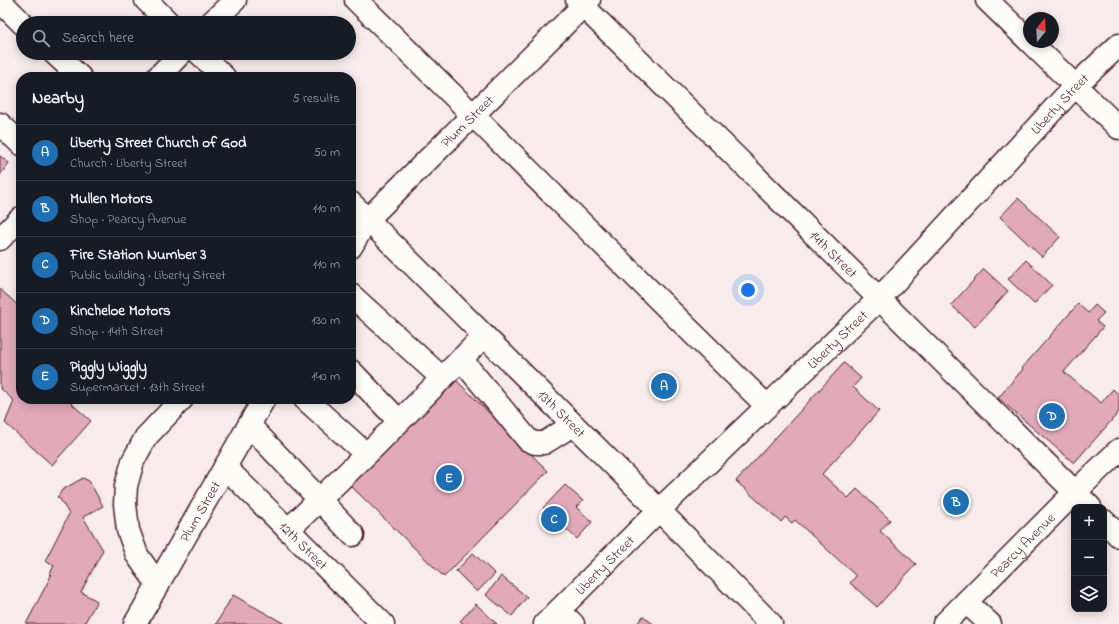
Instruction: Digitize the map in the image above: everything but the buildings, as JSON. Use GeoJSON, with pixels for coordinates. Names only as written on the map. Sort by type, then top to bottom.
{"type":"FeatureCollection","features":[{"type":"Feature","properties":{"kind":"street"},"geometry":{"type":"LineString","coordinates":[[146,0],[162,16]]}},
{"type":"Feature","properties":{"kind":"street"},"geometry":{"type":"LineString","coordinates":[[219,16],[236,0]]}},
{"type":"Feature","properties":{"kind":"street"},"geometry":{"type":"LineString","coordinates":[[356,0],[474,114],[656,299],[767,406]]}},
{"type":"Feature","properties":{"kind":"street"},"geometry":{"type":"LineString","coordinates":[[987,0],[1023,34]]}},
{"type":"Feature","properties":{"kind":"street"},"geometry":{"type":"LineString","coordinates":[[0,1],[16,17]]}},
{"type":"Feature","properties":{"kind":"street","name":"Plum Street"},"geometry":{"type":"LineString","coordinates":[[356,239],[367,220],[474,114],[583,2]]}},
{"type":"Feature","properties":{"kind":"street","name":"14th Street"},"geometry":{"type":"LineString","coordinates":[[583,2],[879,299],[1087,504]]}},
{"type":"Feature","properties":{"kind":"street","name":"Liberty Street"},"geometry":{"type":"LineString","coordinates":[[559,619],[659,510],[879,299],[1075,86],[1119,44]]}},
{"type":"Feature","properties":{"kind":"street"},"geometry":{"type":"LineString","coordinates":[[1037,48],[1119,128]]}},
{"type":"Feature","properties":{"kind":"street"},"geometry":{"type":"LineString","coordinates":[[62,60],[75,72]]}},
{"type":"Feature","properties":{"kind":"street"},"geometry":{"type":"LineString","coordinates":[[163,72],[174,60]]}},
{"type":"Feature","properties":{"kind":"street"},"geometry":{"type":"LineString","coordinates":[[206,60],[219,72]]}},
{"type":"Feature","properties":{"kind":"street"},"geometry":{"type":"LineString","coordinates":[[0,124],[16,139]]}},
{"type":"Feature","properties":{"kind":"street","name":"13th Street"},"geometry":{"type":"LineString","coordinates":[[356,209],[659,510],[771,624]]}},
{"type":"Feature","properties":{"kind":"street"},"geometry":{"type":"LineString","coordinates":[[0,239],[16,223]]}},
{"type":"Feature","properties":{"kind":"street"},"geometry":{"type":"LineString","coordinates":[[356,301],[442,378]]}},
{"type":"Feature","properties":{"kind":"street"},"geometry":{"type":"LineString","coordinates":[[288,530],[484,336]]}},
{"type":"Feature","properties":{"kind":"street"},"geometry":{"type":"LineString","coordinates":[[461,359],[528,440],[535,443],[544,443],[573,425]]}},
{"type":"Feature","properties":{"kind":"street"},"geometry":{"type":"LineString","coordinates":[[356,376],[399,421]]}},
{"type":"Feature","properties":{"kind":"street"},"geometry":{"type":"LineString","coordinates":[[158,585],[137,555],[128,530],[125,504],[126,486],[133,461],[146,437],[177,404]]}},
{"type":"Feature","properties":{"kind":"street","name":"Plum Street"},"geometry":{"type":"LineString","coordinates":[[135,624],[261,404]]}},
{"type":"Feature","properties":{"kind":"street"},"geometry":{"type":"LineString","coordinates":[[311,404],[366,454]]}},
{"type":"Feature","properties":{"kind":"street"},"geometry":{"type":"LineString","coordinates":[[249,425],[353,535]]}},
{"type":"Feature","properties":{"kind":"street","name":"Pearcy Avenue"},"geometry":{"type":"LineString","coordinates":[[944,624],[1075,492],[1119,450]]}},
{"type":"Feature","properties":{"kind":"street","name":"12th Street"},"geometry":{"type":"LineString","coordinates":[[225,467],[383,624]]}},
{"type":"Feature","properties":{"kind":"street"},"geometry":{"type":"LineString","coordinates":[[1107,524],[1119,536]]}},
{"type":"Feature","properties":{"kind":"street"},"geometry":{"type":"LineString","coordinates":[[966,602],[990,624]]}},
{"type":"Feature","properties":{"kind":"place","name":"Liberty Street Church of God"},"geometry":{"type":"Point","coordinates":[664,386]}},
{"type":"Feature","properties":{"kind":"place","name":"Kincheloe Motors"},"geometry":{"type":"Point","coordinates":[1052,416]}},
{"type":"Feature","properties":{"kind":"place","name":"Piggly Wiggly"},"geometry":{"type":"Point","coordinates":[449,478]}},
{"type":"Feature","properties":{"kind":"place","name":"Mullen Motors"},"geometry":{"type":"Point","coordinates":[956,502]}},
{"type":"Feature","properties":{"kind":"place","name":"Fire Station Number 3"},"geometry":{"type":"Point","coordinates":[554,519]}}]}
